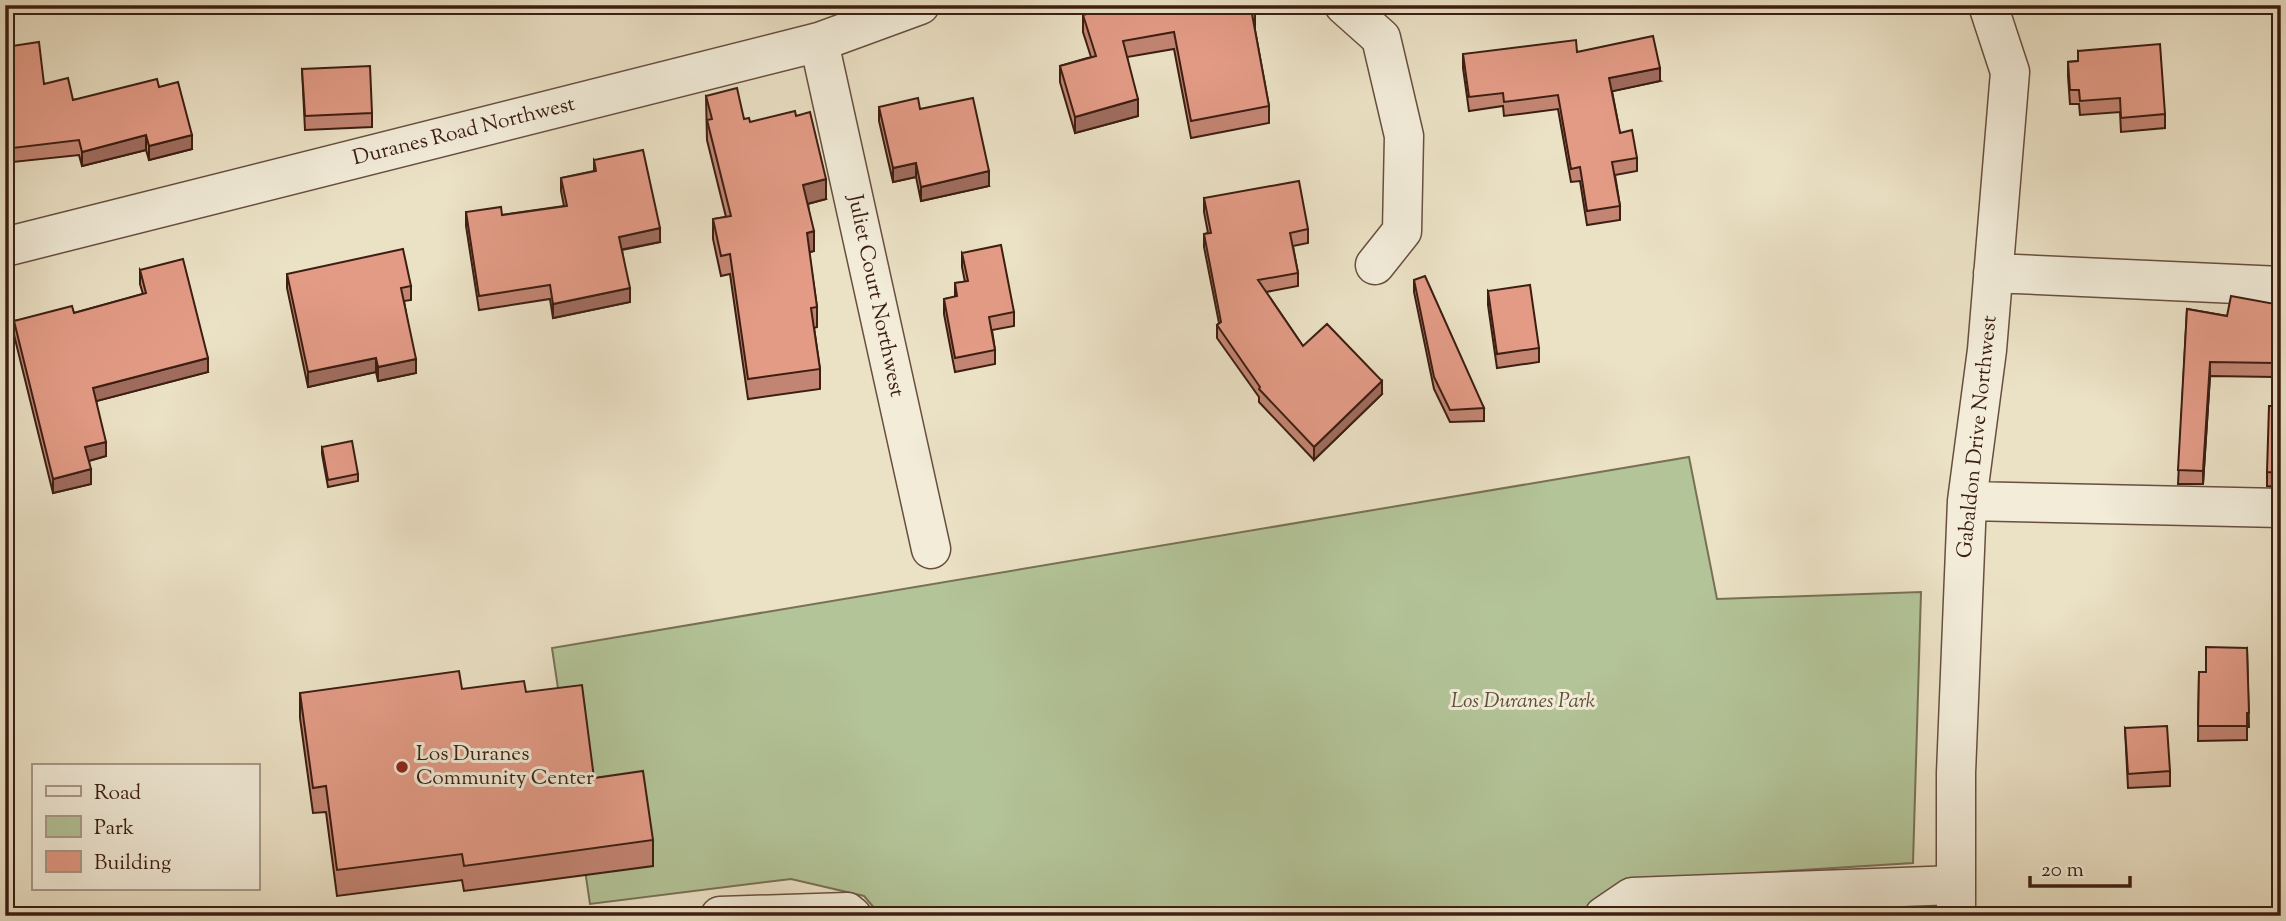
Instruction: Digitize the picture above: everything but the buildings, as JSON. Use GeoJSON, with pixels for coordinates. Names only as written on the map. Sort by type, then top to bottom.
{"type":"FeatureCollection","features":[{"type":"Feature","properties":{"kind":"street","name":"Duranes Road Northwest"},"geometry":{"type":"LineString","coordinates":[[5,247],[819,42],[920,5]]}},
{"type":"Feature","properties":{"kind":"street"},"geometry":{"type":"LineString","coordinates":[[1344,5],[1381,38],[1404,136],[1402,231],[1375,265]]}},
{"type":"Feature","properties":{"kind":"street","name":"Gabaldon Drive Northwest"},"geometry":{"type":"LineString","coordinates":[[1956,901],[1956,773],[1968,501],[1987,350],[2010,72],[1988,5]]}},
{"type":"Feature","properties":{"kind":"street","name":"Juliet Court Northwest"},"geometry":{"type":"LineString","coordinates":[[819,42],[931,549]]}},
{"type":"Feature","properties":{"kind":"street"},"geometry":{"type":"LineString","coordinates":[[1993,273],[2281,286]]}},
{"type":"Feature","properties":{"kind":"street"},"geometry":{"type":"LineString","coordinates":[[1968,501],[2281,508]]}},
{"type":"Feature","properties":{"kind":"street"},"geometry":{"type":"LineString","coordinates":[[1604,916],[1632,897],[1956,901]]}},
{"type":"Feature","properties":{"kind":"street"},"geometry":{"type":"LineString","coordinates":[[720,916],[847,912],[852,916]]}},
{"type":"Feature","properties":{"kind":"green space","name":"Los Duranes Park"},"geometry":{"type":"Polygon","coordinates":[[[1689,457],[1717,599],[1921,592],[1913,863],[1677,878],[1589,911],[1557,916],[881,916],[864,896],[791,879],[590,904],[552,648],[1689,457]]]}},
{"type":"Feature","properties":{"kind":"place","name":"Los Duranes Community Center"},"geometry":{"type":"Point","coordinates":[402,767]}}]}
